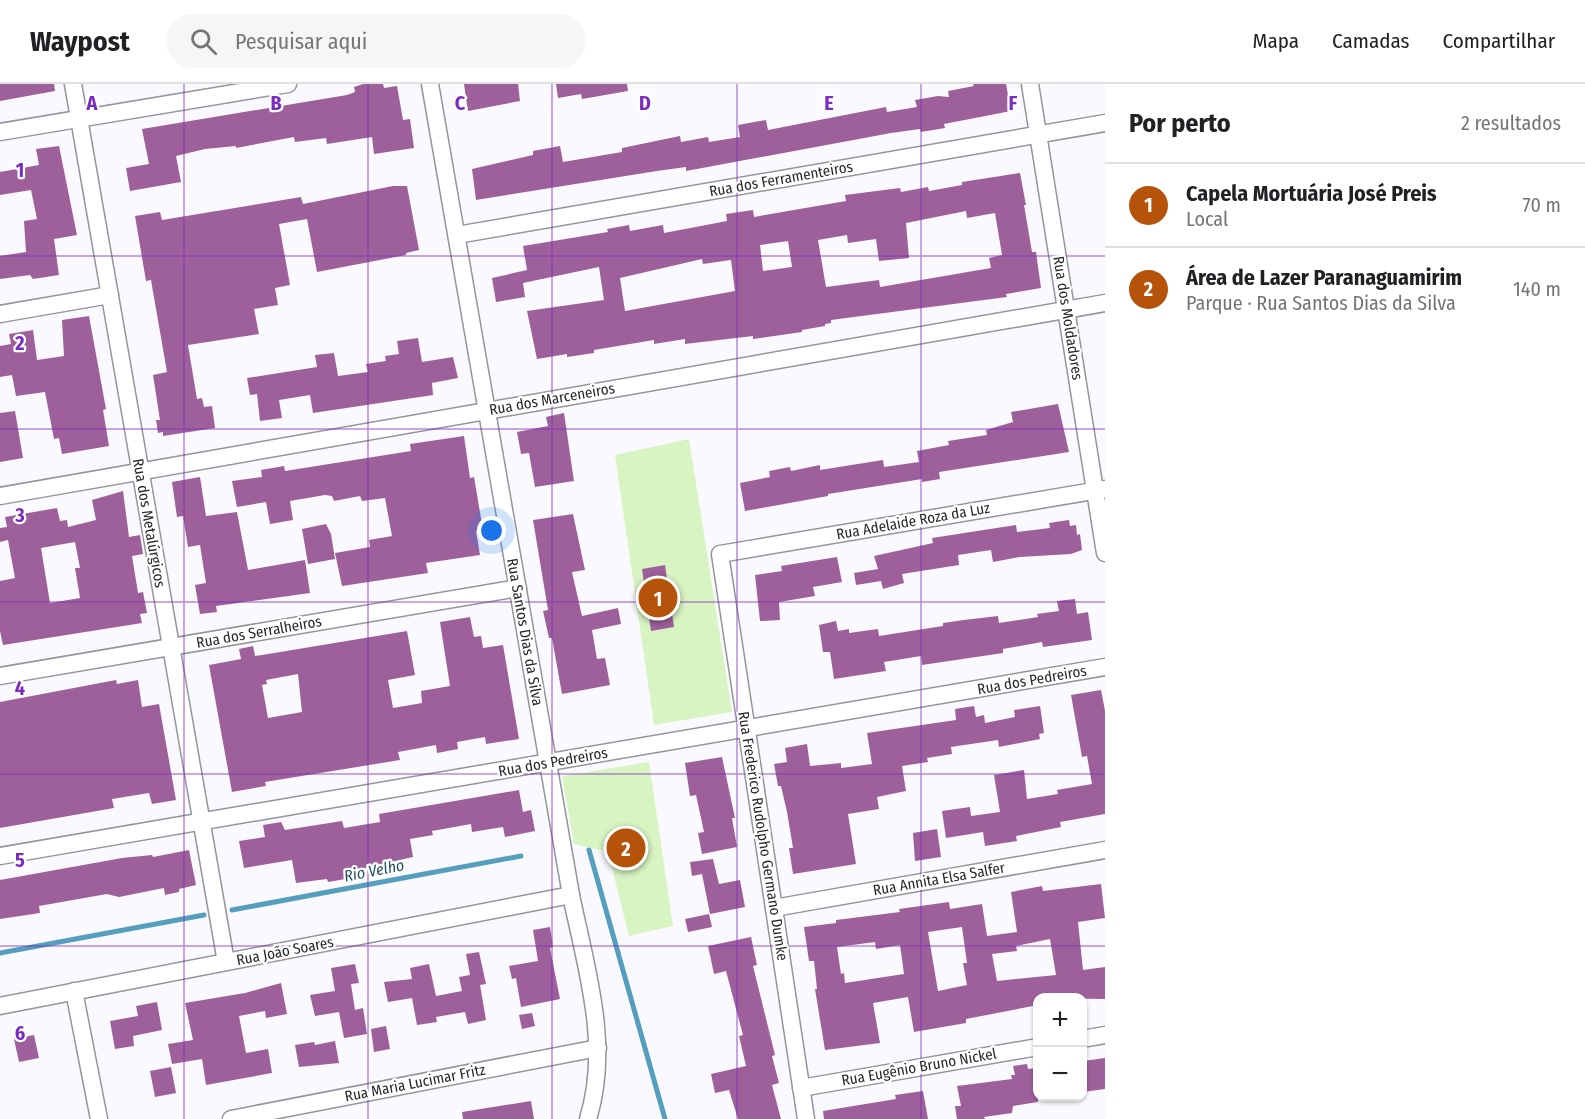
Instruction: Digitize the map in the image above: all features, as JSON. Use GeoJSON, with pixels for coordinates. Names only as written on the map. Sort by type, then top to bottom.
{"type":"FeatureCollection","features":[{"type":"Feature","properties":{"kind":"street","name":"Rua dos Metalúrgicos"},"geometry":{"type":"LineString","coordinates":[[73,84],[226,962]]}},
{"type":"Feature","properties":{"kind":"street"},"geometry":{"type":"LineString","coordinates":[[0,132],[288,84]]}},
{"type":"Feature","properties":{"kind":"street","name":"Rua Santos Dias da Silva"},"geometry":{"type":"LineString","coordinates":[[430,84],[571,896],[590,989],[598,1048],[594,1094],[588,1119]]}},
{"type":"Feature","properties":{"kind":"street","name":"Rua dos Moldadores"},"geometry":{"type":"LineString","coordinates":[[1030,84],[1066,309],[1100,490],[1105,553]]}},
{"type":"Feature","properties":{"kind":"street","name":"Rua dos Ferramenteiros"},"geometry":{"type":"LineString","coordinates":[[457,235],[1105,123]]}},
{"type":"Feature","properties":{"kind":"street"},"geometry":{"type":"LineString","coordinates":[[0,314],[110,295]]}},
{"type":"Feature","properties":{"kind":"street","name":"Rua dos Marceneiros"},"geometry":{"type":"LineString","coordinates":[[0,496],[1105,303]]}},
{"type":"Feature","properties":{"kind":"street","name":"Rua Adelaide Roza da Luz"},"geometry":{"type":"LineString","coordinates":[[720,554],[1100,490]]}},
{"type":"Feature","properties":{"kind":"street","name":"Rua Frederico Rudolpho Germano Dumke"},"geometry":{"type":"LineString","coordinates":[[720,554],[806,1119]]}},
{"type":"Feature","properties":{"kind":"street","name":"Rua dos Serralheiros"},"geometry":{"type":"LineString","coordinates":[[0,676],[518,588]]}},
{"type":"Feature","properties":{"kind":"street","name":"Rua dos Pedreiros"},"geometry":{"type":"LineString","coordinates":[[0,856],[1105,667]]}},
{"type":"Feature","properties":{"kind":"street","name":"Rua Annita Elsa Salfer"},"geometry":{"type":"LineString","coordinates":[[774,908],[1105,850]]}},
{"type":"Feature","properties":{"kind":"street","name":"Rua João Soares"},"geometry":{"type":"LineString","coordinates":[[0,1005],[571,896]]}},
{"type":"Feature","properties":{"kind":"street"},"geometry":{"type":"LineString","coordinates":[[74,991],[99,1119]]}},
{"type":"Feature","properties":{"kind":"street"},"geometry":{"type":"LineString","coordinates":[[1087,1038],[1105,1035]]}},
{"type":"Feature","properties":{"kind":"street","name":"Rua Maria Lucimar Fritz"},"geometry":{"type":"LineString","coordinates":[[231,1119],[598,1048]]}},
{"type":"Feature","properties":{"kind":"street","name":"Rua Eugênio Bruno Nickel"},"geometry":{"type":"LineString","coordinates":[[801,1088],[1033,1048]]}},
{"type":"Feature","properties":{"kind":"green space"},"geometry":{"type":"Polygon","coordinates":[[[689,439],[732,712],[654,725],[615,455],[689,439]]]}},
{"type":"Feature","properties":{"kind":"green space"},"geometry":{"type":"Polygon","coordinates":[[[649,762],[673,926],[629,936],[608,852],[574,844],[562,776],[649,762]]]}},
{"type":"Feature","properties":{"kind":"building"},"geometry":{"type":"Polygon","coordinates":[[[0,84],[54,84],[55,91],[0,101],[0,84]]]}},
{"type":"Feature","properties":{"kind":"building"},"geometry":{"type":"Polygon","coordinates":[[[363,84],[383,84],[384,88],[397,86],[403,120],[410,119],[414,148],[374,154],[372,137],[327,144],[326,138],[295,142],[294,137],[236,148],[236,146],[205,149],[176,156],[181,182],[130,191],[126,168],[149,164],[142,129],[347,95],[355,92],[354,87],[363,84]]]}},
{"type":"Feature","properties":{"kind":"building"},"geometry":{"type":"Polygon","coordinates":[[[464,84],[518,84],[520,101],[468,111],[464,84]]]}},
{"type":"Feature","properties":{"kind":"building"},"geometry":{"type":"Polygon","coordinates":[[[556,84],[627,84],[628,91],[582,99],[581,94],[558,98],[556,84]]]}},
{"type":"Feature","properties":{"kind":"building"},"geometry":{"type":"Polygon","coordinates":[[[973,84],[1006,84],[1011,111],[944,124],[945,128],[921,132],[920,129],[891,133],[686,171],[686,167],[476,200],[472,169],[533,155],[533,151],[560,146],[563,162],[622,152],[622,148],[680,136],[681,142],[708,137],[709,142],[740,137],[738,125],[766,120],[768,130],[886,107],[887,112],[917,107],[915,100],[938,96],[949,97],[948,91],[974,86],[973,84]]]}},
{"type":"Feature","properties":{"kind":"building"},"geometry":{"type":"Polygon","coordinates":[[[59,146],[77,235],[54,239],[59,275],[33,279],[30,275],[0,279],[0,256],[26,252],[24,221],[37,219],[31,190],[0,195],[0,172],[39,165],[36,149],[59,146]]]}},
{"type":"Feature","properties":{"kind":"building"},"geometry":{"type":"Polygon","coordinates":[[[1020,173],[1032,252],[1036,252],[1041,288],[1006,294],[1007,297],[831,320],[831,323],[825,326],[802,330],[802,332],[753,339],[753,336],[685,344],[685,339],[654,344],[654,340],[594,350],[594,353],[567,357],[567,354],[537,359],[527,311],[604,300],[599,267],[523,283],[525,297],[496,302],[492,278],[527,270],[523,246],[608,232],[607,229],[629,225],[630,231],[663,225],[664,233],[727,221],[726,214],[753,210],[754,217],[846,201],[845,195],[900,188],[901,192],[928,187],[929,191],[962,185],[962,182],[1020,173]],[[966,211],[906,223],[909,258],[879,261],[876,239],[848,243],[847,235],[818,240],[826,287],[879,280],[880,287],[991,268],[989,258],[1002,255],[995,213],[967,218],[966,211]],[[788,241],[760,245],[763,271],[792,267],[788,241]],[[702,259],[620,278],[625,311],[735,291],[731,260],[703,264],[702,259]]]}},
{"type":"Feature","properties":{"kind":"building"},"geometry":{"type":"Polygon","coordinates":[[[393,186],[407,186],[419,250],[406,253],[406,255],[317,272],[307,219],[279,224],[290,285],[275,288],[278,305],[254,309],[259,334],[188,345],[197,399],[202,398],[204,407],[212,406],[215,428],[163,436],[163,432],[158,433],[156,420],[160,420],[153,375],[167,372],[151,280],[146,281],[135,216],[160,212],[162,220],[301,197],[303,204],[393,186]]]}},
{"type":"Feature","properties":{"kind":"building"},"geometry":{"type":"Polygon","coordinates":[[[89,316],[106,409],[103,410],[109,446],[62,454],[59,438],[54,439],[45,392],[16,396],[12,375],[0,377],[0,346],[11,344],[9,334],[33,330],[37,360],[64,356],[62,320],[89,316]]]}},
{"type":"Feature","properties":{"kind":"building"},"geometry":{"type":"Polygon","coordinates":[[[418,338],[422,362],[453,357],[458,378],[432,383],[433,395],[313,413],[310,395],[279,400],[282,418],[260,421],[257,394],[250,395],[247,378],[317,367],[315,355],[334,353],[338,376],[368,372],[366,364],[386,361],[385,356],[399,354],[397,341],[418,338]]]}},
{"type":"Feature","properties":{"kind":"building"},"geometry":{"type":"Polygon","coordinates":[[[1058,404],[1069,452],[939,472],[940,479],[922,482],[922,479],[828,494],[828,496],[745,511],[740,483],[770,477],[769,471],[790,467],[791,471],[820,465],[820,470],[883,460],[884,467],[919,462],[917,451],[949,445],[948,441],[987,435],[986,430],[1013,422],[1011,412],[1058,404]]]}},
{"type":"Feature","properties":{"kind":"building"},"geometry":{"type":"Polygon","coordinates":[[[15,411],[23,458],[0,462],[0,413],[15,411]]]}},
{"type":"Feature","properties":{"kind":"building"},"geometry":{"type":"Polygon","coordinates":[[[564,413],[574,481],[535,487],[529,453],[521,454],[517,432],[548,426],[546,417],[564,413]]]}},
{"type":"Feature","properties":{"kind":"building"},"geometry":{"type":"Polygon","coordinates":[[[464,436],[470,478],[474,477],[483,530],[476,531],[480,555],[426,563],[428,573],[342,586],[335,553],[370,547],[369,540],[392,536],[385,498],[362,501],[360,496],[334,501],[332,496],[325,495],[290,501],[293,520],[270,524],[266,502],[237,507],[232,481],[262,477],[261,470],[284,466],[285,471],[411,451],[410,444],[464,436]]]}},
{"type":"Feature","properties":{"kind":"building"},"geometry":{"type":"Polygon","coordinates":[[[200,477],[206,516],[237,512],[248,570],[305,560],[310,593],[216,606],[217,612],[200,614],[195,585],[206,583],[200,545],[188,547],[183,516],[177,517],[172,482],[200,477]]]}},
{"type":"Feature","properties":{"kind":"building"},"geometry":{"type":"Polygon","coordinates":[[[123,491],[129,537],[140,535],[143,554],[132,556],[138,593],[143,592],[147,613],[140,614],[142,623],[3,645],[0,631],[0,581],[15,578],[8,540],[0,542],[0,528],[7,527],[5,517],[57,508],[60,521],[67,520],[68,527],[96,520],[92,500],[123,491]],[[75,542],[41,548],[50,603],[80,598],[75,568],[80,568],[75,542]]]}},
{"type":"Feature","properties":{"kind":"building"},"geometry":{"type":"Polygon","coordinates":[[[573,514],[585,570],[572,572],[582,616],[618,608],[621,624],[592,630],[597,659],[605,658],[610,685],[562,694],[552,638],[549,638],[543,611],[548,610],[533,520],[573,514]]]}},
{"type":"Feature","properties":{"kind":"building"},"geometry":{"type":"Polygon","coordinates":[[[1069,520],[1070,526],[1076,525],[1077,535],[1080,534],[1082,550],[1071,554],[1020,557],[993,562],[991,550],[958,555],[959,565],[902,574],[904,583],[883,589],[881,581],[856,585],[854,573],[878,569],[874,556],[933,543],[932,538],[1016,525],[1017,532],[1050,528],[1049,523],[1069,520]]]}},
{"type":"Feature","properties":{"kind":"building"},"geometry":{"type":"Polygon","coordinates":[[[326,524],[331,534],[335,559],[308,564],[302,529],[326,524]]]}},
{"type":"Feature","properties":{"kind":"building"},"geometry":{"type":"Polygon","coordinates":[[[837,557],[842,582],[813,587],[815,596],[779,602],[780,620],[760,621],[755,575],[782,571],[781,566],[837,557]]]}},
{"type":"Feature","properties":{"kind":"building"},"geometry":{"type":"Polygon","coordinates":[[[665,565],[674,627],[651,631],[642,569],[665,565]]]}},
{"type":"Feature","properties":{"kind":"building"},"geometry":{"type":"Polygon","coordinates":[[[1075,599],[1077,614],[1088,612],[1092,640],[1043,647],[1042,642],[1003,649],[1003,653],[922,665],[921,656],[884,662],[886,671],[834,679],[830,652],[823,652],[819,625],[836,621],[838,631],[849,629],[849,633],[878,629],[879,636],[943,626],[943,623],[964,620],[998,616],[999,623],[1038,617],[1037,614],[1059,611],[1057,601],[1075,599]]]}},
{"type":"Feature","properties":{"kind":"building"},"geometry":{"type":"Polygon","coordinates":[[[470,617],[474,637],[481,636],[483,648],[503,645],[519,739],[486,744],[485,737],[457,742],[458,749],[437,753],[436,745],[398,752],[400,760],[265,782],[266,786],[232,792],[209,665],[241,659],[239,649],[253,646],[255,656],[407,631],[415,675],[388,680],[393,708],[422,703],[421,691],[450,686],[440,622],[470,617]],[[298,674],[266,680],[267,684],[262,685],[268,718],[302,712],[298,674]]]}},
{"type":"Feature","properties":{"kind":"building"},"geometry":{"type":"Polygon","coordinates":[[[116,680],[117,684],[138,680],[142,707],[159,704],[176,800],[152,804],[149,793],[112,799],[114,808],[0,828],[0,702],[116,680]]]}},
{"type":"Feature","properties":{"kind":"building"},"geometry":{"type":"Polygon","coordinates":[[[1101,690],[1105,711],[1105,814],[1060,822],[1061,827],[1016,836],[1017,841],[985,846],[983,832],[946,838],[942,811],[970,807],[971,816],[1000,812],[994,775],[1024,770],[1027,799],[1058,794],[1057,790],[1092,784],[1087,756],[1082,757],[1071,695],[1101,690]]]}},
{"type":"Feature","properties":{"kind":"building"},"geometry":{"type":"Polygon","coordinates":[[[974,706],[976,717],[984,715],[985,723],[1015,717],[1014,710],[1040,706],[1044,733],[1039,734],[1040,739],[999,747],[998,740],[951,747],[952,754],[927,758],[928,762],[902,766],[906,791],[877,797],[879,809],[848,814],[856,864],[793,874],[789,848],[793,848],[787,812],[781,786],[778,786],[774,764],[787,762],[785,748],[807,744],[810,766],[841,763],[841,768],[872,764],[867,733],[956,720],[955,709],[974,706]]]}},
{"type":"Feature","properties":{"kind":"building"},"geometry":{"type":"Polygon","coordinates":[[[722,757],[735,818],[732,818],[737,847],[702,854],[698,833],[704,832],[696,795],[690,796],[685,763],[722,757]]]}},
{"type":"Feature","properties":{"kind":"building"},"geometry":{"type":"Polygon","coordinates":[[[519,790],[523,812],[531,810],[535,831],[505,837],[503,827],[472,832],[471,824],[432,831],[433,835],[410,839],[413,857],[356,870],[357,877],[328,882],[327,879],[296,883],[292,860],[244,868],[239,841],[265,837],[263,825],[281,822],[285,830],[342,821],[344,828],[380,822],[379,814],[519,790]]]}},
{"type":"Feature","properties":{"kind":"building"},"geometry":{"type":"Polygon","coordinates":[[[937,829],[941,857],[915,861],[913,833],[937,829]]]}},
{"type":"Feature","properties":{"kind":"building"},"geometry":{"type":"Polygon","coordinates":[[[189,850],[196,885],[179,889],[179,892],[165,895],[164,888],[119,897],[107,894],[39,906],[40,913],[0,919],[0,880],[122,858],[152,855],[153,857],[189,850]]]}},
{"type":"Feature","properties":{"kind":"building"},"geometry":{"type":"Polygon","coordinates":[[[713,859],[719,884],[740,880],[745,907],[710,914],[702,874],[692,876],[690,862],[713,859]]]}},
{"type":"Feature","properties":{"kind":"building"},"geometry":{"type":"Polygon","coordinates":[[[1101,884],[1105,918],[1078,922],[1083,970],[1105,967],[1105,999],[1087,999],[1087,993],[1033,993],[1033,1006],[966,1019],[966,1023],[914,1032],[908,997],[873,1003],[880,1043],[825,1050],[815,989],[817,989],[814,961],[809,961],[804,927],[949,902],[950,909],[982,904],[987,936],[1017,932],[1011,892],[1042,886],[1043,891],[1101,884]],[[962,927],[928,932],[938,991],[967,985],[963,963],[967,963],[962,927]],[[1050,939],[1016,946],[1017,951],[992,954],[997,981],[1056,975],[1050,939]],[[875,942],[837,947],[841,974],[844,973],[845,983],[904,974],[900,945],[876,949],[875,942]]]}},
{"type":"Feature","properties":{"kind":"building"},"geometry":{"type":"Polygon","coordinates":[[[709,914],[712,927],[688,932],[685,919],[709,914]]]}},
{"type":"Feature","properties":{"kind":"building"},"geometry":{"type":"Polygon","coordinates":[[[550,927],[553,947],[550,948],[560,999],[521,1007],[516,978],[512,979],[509,966],[538,961],[533,930],[550,927]]]}},
{"type":"Feature","properties":{"kind":"building"},"geometry":{"type":"Polygon","coordinates":[[[751,937],[757,965],[753,966],[775,1055],[772,1056],[779,1083],[772,1085],[781,1119],[738,1119],[729,1090],[715,1093],[711,1074],[746,1066],[739,1036],[743,1035],[726,971],[714,974],[708,946],[751,937]]]}},
{"type":"Feature","properties":{"kind":"building"},"geometry":{"type":"Polygon","coordinates":[[[479,952],[486,984],[480,985],[486,1020],[468,1024],[465,1012],[436,1017],[437,1022],[417,1025],[412,998],[388,1002],[384,982],[412,979],[410,968],[429,964],[436,996],[462,991],[459,977],[470,975],[466,954],[479,952]]]}},
{"type":"Feature","properties":{"kind":"building"},"geometry":{"type":"Polygon","coordinates":[[[355,964],[359,983],[351,984],[355,1010],[363,1008],[367,1034],[344,1038],[339,1012],[315,1016],[310,995],[335,991],[331,968],[355,964]]]}},
{"type":"Feature","properties":{"kind":"building"},"geometry":{"type":"Polygon","coordinates":[[[281,983],[287,1014],[266,1018],[265,1011],[239,1016],[246,1053],[268,1049],[272,1073],[206,1085],[202,1059],[172,1064],[168,1044],[193,1040],[185,1003],[245,993],[281,983]]]}},
{"type":"Feature","properties":{"kind":"building"},"geometry":{"type":"Polygon","coordinates":[[[157,1002],[162,1030],[133,1036],[134,1046],[115,1049],[110,1021],[138,1016],[136,1006],[157,1002]]]}},
{"type":"Feature","properties":{"kind":"building"},"geometry":{"type":"Polygon","coordinates":[[[532,1013],[535,1026],[522,1029],[519,1015],[532,1013]]]}},
{"type":"Feature","properties":{"kind":"building"},"geometry":{"type":"Polygon","coordinates":[[[386,1026],[390,1049],[374,1052],[371,1029],[386,1026]]]}},
{"type":"Feature","properties":{"kind":"building"},"geometry":{"type":"Polygon","coordinates":[[[34,1035],[39,1058],[19,1062],[14,1039],[34,1035]]]}},
{"type":"Feature","properties":{"kind":"building"},"geometry":{"type":"Polygon","coordinates":[[[335,1041],[339,1063],[299,1067],[295,1045],[314,1042],[315,1045],[335,1041]]]}},
{"type":"Feature","properties":{"kind":"building"},"geometry":{"type":"Polygon","coordinates":[[[1105,1058],[1105,1089],[1087,1091],[1087,1060],[1105,1058]]]}},
{"type":"Feature","properties":{"kind":"building"},"geometry":{"type":"Polygon","coordinates":[[[1027,1064],[1028,1069],[1033,1068],[1033,1101],[1038,1102],[1013,1106],[1012,1113],[984,1117],[985,1119],[957,1119],[955,1106],[961,1106],[957,1086],[1012,1079],[1011,1075],[1015,1075],[1013,1066],[1027,1064]]]}},
{"type":"Feature","properties":{"kind":"building"},"geometry":{"type":"Polygon","coordinates":[[[171,1067],[176,1093],[155,1097],[150,1071],[171,1067]]]}},
{"type":"Feature","properties":{"kind":"building"},"geometry":{"type":"Polygon","coordinates":[[[923,1091],[928,1119],[824,1119],[823,1111],[896,1099],[895,1095],[923,1091]]]}},
{"type":"Feature","properties":{"kind":"building"},"geometry":{"type":"Polygon","coordinates":[[[531,1101],[534,1119],[463,1119],[462,1112],[531,1101]]]}},
{"type":"Feature","properties":{"kind":"waterway","name":"Rio Velho"},"geometry":{"type":"LineString","coordinates":[[589,850],[665,1119]]}},
{"type":"Feature","properties":{"kind":"waterway","name":"Rio Velho"},"geometry":{"type":"LineString","coordinates":[[232,910],[521,856]]}},
{"type":"Feature","properties":{"kind":"waterway","name":"Rio Velho"},"geometry":{"type":"LineString","coordinates":[[0,953],[204,915]]}},
{"type":"Feature","properties":{"kind":"place","name":"Capela Mortuária José Preis"},"geometry":{"type":"Point","coordinates":[658,598]}},
{"type":"Feature","properties":{"kind":"place","name":"Área de Lazer Paranaguamirim"},"geometry":{"type":"Point","coordinates":[626,848]}}]}
